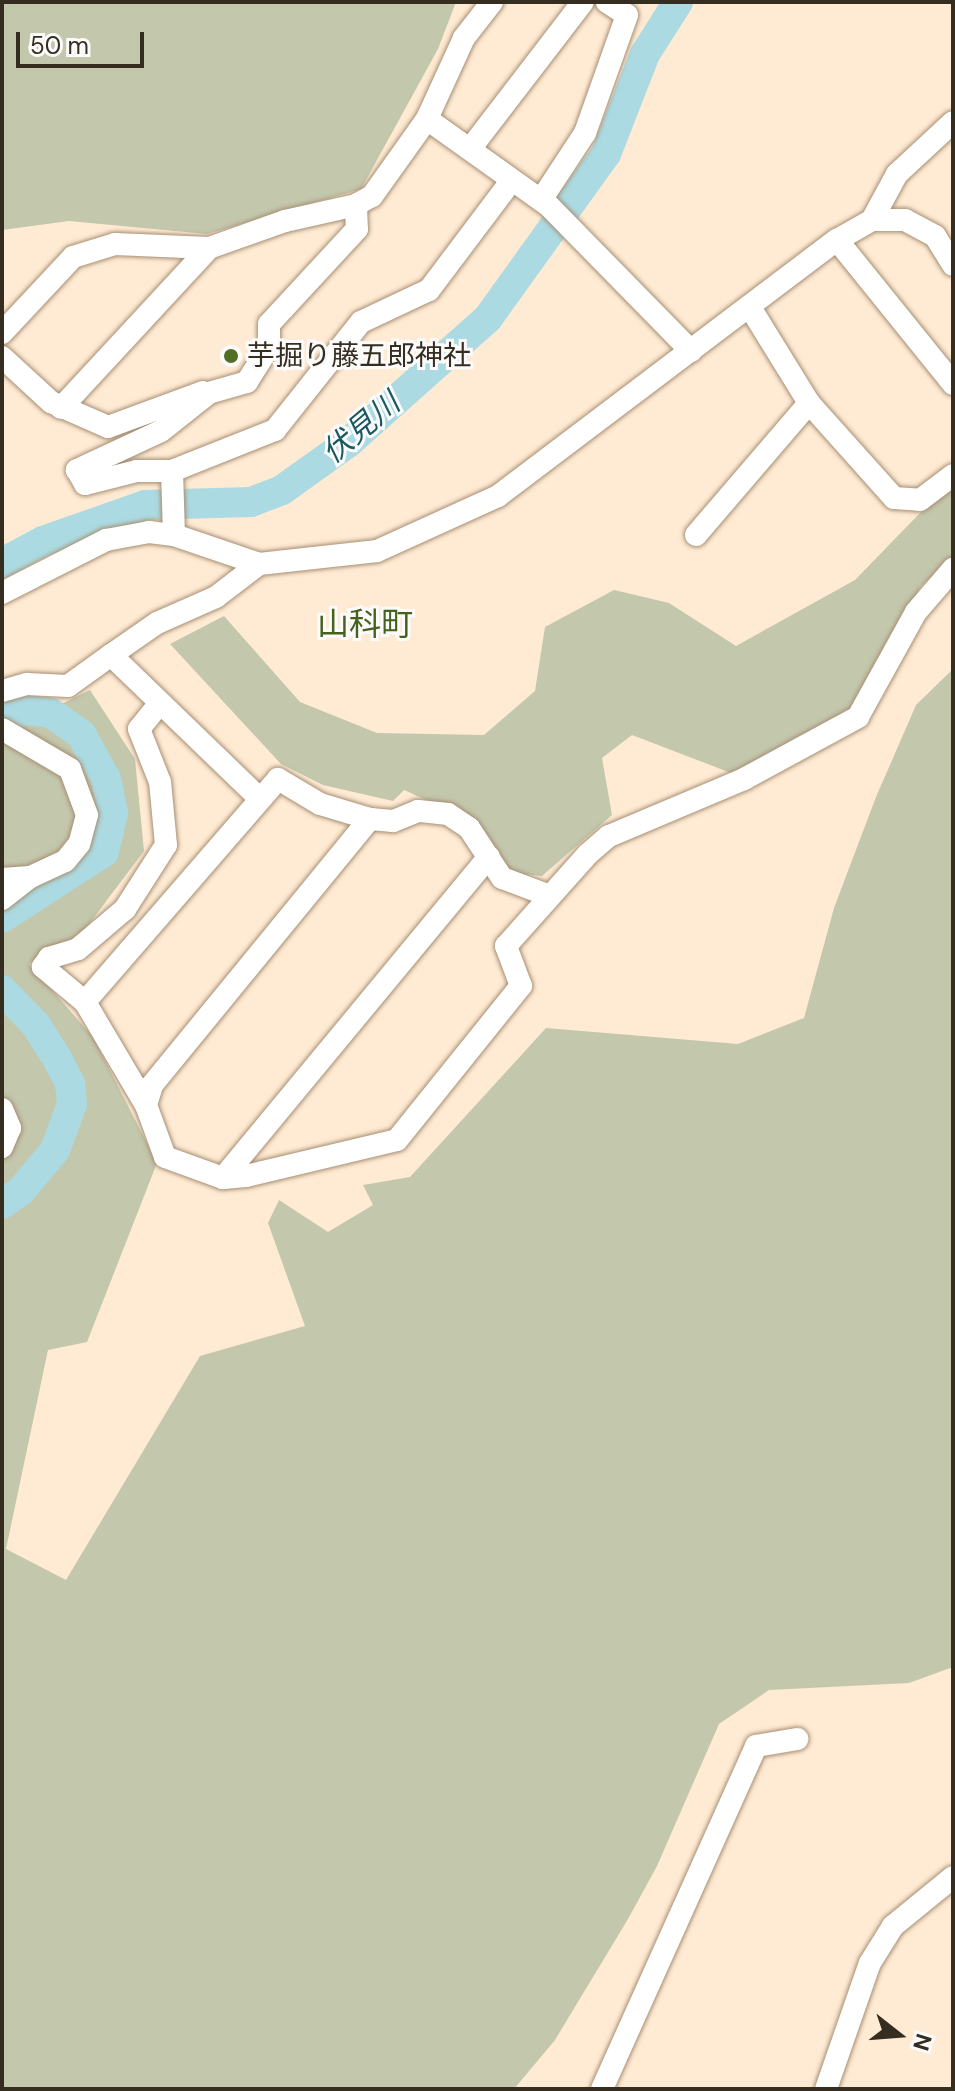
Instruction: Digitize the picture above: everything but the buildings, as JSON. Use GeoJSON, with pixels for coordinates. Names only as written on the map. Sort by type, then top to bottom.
{"type":"FeatureCollection","features":[{"type":"Feature","properties":{"kind":"street"},"geometry":{"type":"LineString","coordinates":[[2,333],[73,257],[115,244],[209,248],[285,221],[356,205],[372,196],[427,119],[464,38],[492,2]]}},
{"type":"Feature","properties":{"kind":"street"},"geometry":{"type":"LineString","coordinates":[[470,149],[583,2]]}},
{"type":"Feature","properties":{"kind":"street"},"geometry":{"type":"LineString","coordinates":[[545,203],[585,133],[627,15],[607,2]]}},
{"type":"Feature","properties":{"kind":"street"},"geometry":{"type":"LineString","coordinates":[[427,119],[545,203],[691,351]]}},
{"type":"Feature","properties":{"kind":"street"},"geometry":{"type":"LineString","coordinates":[[872,220],[897,174],[953,122]]}},
{"type":"Feature","properties":{"kind":"street"},"geometry":{"type":"LineString","coordinates":[[356,205],[357,229],[269,324],[269,347],[247,382],[209,393],[161,431],[77,470],[85,484],[137,471],[172,477],[275,430],[361,322],[429,290],[511,181]]}},
{"type":"Feature","properties":{"kind":"street"},"geometry":{"type":"LineString","coordinates":[[2,593],[106,540],[149,532],[174,530],[259,564],[377,551],[498,496],[751,309],[837,240],[872,220],[905,220],[935,236],[953,265]]}},
{"type":"Feature","properties":{"kind":"street"},"geometry":{"type":"LineString","coordinates":[[837,240],[953,384]]}},
{"type":"Feature","properties":{"kind":"street"},"geometry":{"type":"LineString","coordinates":[[61,408],[209,248]]}},
{"type":"Feature","properties":{"kind":"street"},"geometry":{"type":"LineString","coordinates":[[751,309],[809,403],[894,498],[920,500],[953,475]]}},
{"type":"Feature","properties":{"kind":"street"},"geometry":{"type":"LineString","coordinates":[[2,357],[61,408],[108,427],[196,391],[209,393]]}},
{"type":"Feature","properties":{"kind":"street"},"geometry":{"type":"LineString","coordinates":[[696,535],[809,403]]}},
{"type":"Feature","properties":{"kind":"street"},"geometry":{"type":"LineString","coordinates":[[172,477],[174,530]]}},
{"type":"Feature","properties":{"kind":"street"},"geometry":{"type":"LineString","coordinates":[[2,691],[27,684],[68,686],[157,623],[216,597],[259,564]]}},
{"type":"Feature","properties":{"kind":"street"},"geometry":{"type":"LineString","coordinates":[[160,703],[139,729],[160,782],[166,845],[125,909],[78,949],[49,958],[43,967],[85,1002],[146,1105],[165,1157],[223,1178],[397,1140],[521,986],[506,946],[550,896],[609,836],[744,779],[858,717],[916,612],[953,569]]}},
{"type":"Feature","properties":{"kind":"street"},"geometry":{"type":"LineString","coordinates":[[111,655],[259,798]]}},
{"type":"Feature","properties":{"kind":"street"},"geometry":{"type":"LineString","coordinates":[[2,729],[70,769],[87,815],[79,844],[65,861],[30,877],[2,899]]}},
{"type":"Feature","properties":{"kind":"street"},"geometry":{"type":"LineString","coordinates":[[85,1002],[278,779],[320,804],[370,819],[393,821],[418,811],[448,814],[469,828],[502,878],[550,896]]}},
{"type":"Feature","properties":{"kind":"street"},"geometry":{"type":"LineString","coordinates":[[146,1105],[152,1085],[370,819]]}},
{"type":"Feature","properties":{"kind":"street"},"geometry":{"type":"LineString","coordinates":[[223,1178],[489,857]]}},
{"type":"Feature","properties":{"kind":"street"},"geometry":{"type":"LineString","coordinates":[[2,879],[30,877]]}},
{"type":"Feature","properties":{"kind":"street"},"geometry":{"type":"LineString","coordinates":[[2,1109],[10,1128],[2,1147]]}},
{"type":"Feature","properties":{"kind":"street"},"geometry":{"type":"LineString","coordinates":[[602,2089],[756,1746],[797,1739]]}},
{"type":"Feature","properties":{"kind":"street"},"geometry":{"type":"LineString","coordinates":[[826,2089],[870,1963],[893,1926],[953,1877]]}},
{"type":"Feature","properties":{"kind":"green space"},"geometry":{"type":"Polygon","coordinates":[[[2,2],[456,2],[438,49],[361,189],[207,234],[69,221],[2,230],[2,2]]]}},
{"type":"Feature","properties":{"kind":"green space"},"geometry":{"type":"Polygon","coordinates":[[[953,479],[953,559],[921,586],[854,714],[739,776],[632,735],[602,758],[612,815],[542,876],[504,872],[473,821],[404,790],[393,801],[323,785],[281,764],[170,644],[224,616],[300,702],[377,733],[484,735],[535,691],[545,627],[614,590],[669,603],[736,646],[855,580],[953,479]]]}},
{"type":"Feature","properties":{"kind":"green space"},"geometry":{"type":"Polygon","coordinates":[[[953,669],[953,1667],[909,1683],[769,1690],[719,1724],[657,1866],[628,1919],[555,2040],[514,2089],[2,2089],[2,733],[90,690],[135,759],[144,851],[83,932],[29,964],[93,1037],[157,1163],[87,1342],[48,1350],[6,1549],[66,1580],[200,1356],[305,1326],[268,1223],[279,1200],[328,1232],[373,1205],[363,1185],[410,1177],[546,1028],[738,1044],[804,1018],[834,908],[876,797],[916,705],[953,669]]]}},
{"type":"Feature","properties":{"kind":"waterway","name":"伏見川"},"geometry":{"type":"LineString","coordinates":[[2,563],[43,541],[145,505],[251,502],[282,490],[349,442],[488,318],[606,154],[645,54],[678,2]]}},
{"type":"Feature","properties":{"kind":"waterway","name":"伏見川"},"geometry":{"type":"LineString","coordinates":[[2,716],[27,710],[51,713],[81,734],[106,779],[113,813],[104,852],[2,918]]}},
{"type":"Feature","properties":{"kind":"waterway","name":"伏見川"},"geometry":{"type":"LineString","coordinates":[[2,990],[36,1025],[58,1060],[70,1084],[72,1104],[55,1150],[21,1191],[2,1204]]}},
{"type":"Feature","properties":{"kind":"place","name":"芋掘り藤五郎神社"},"geometry":{"type":"Point","coordinates":[231,356]}},
{"type":"Feature","properties":{"kind":"district","name":"山科町"},"geometry":{"type":"Point","coordinates":[365,624]}}]}
